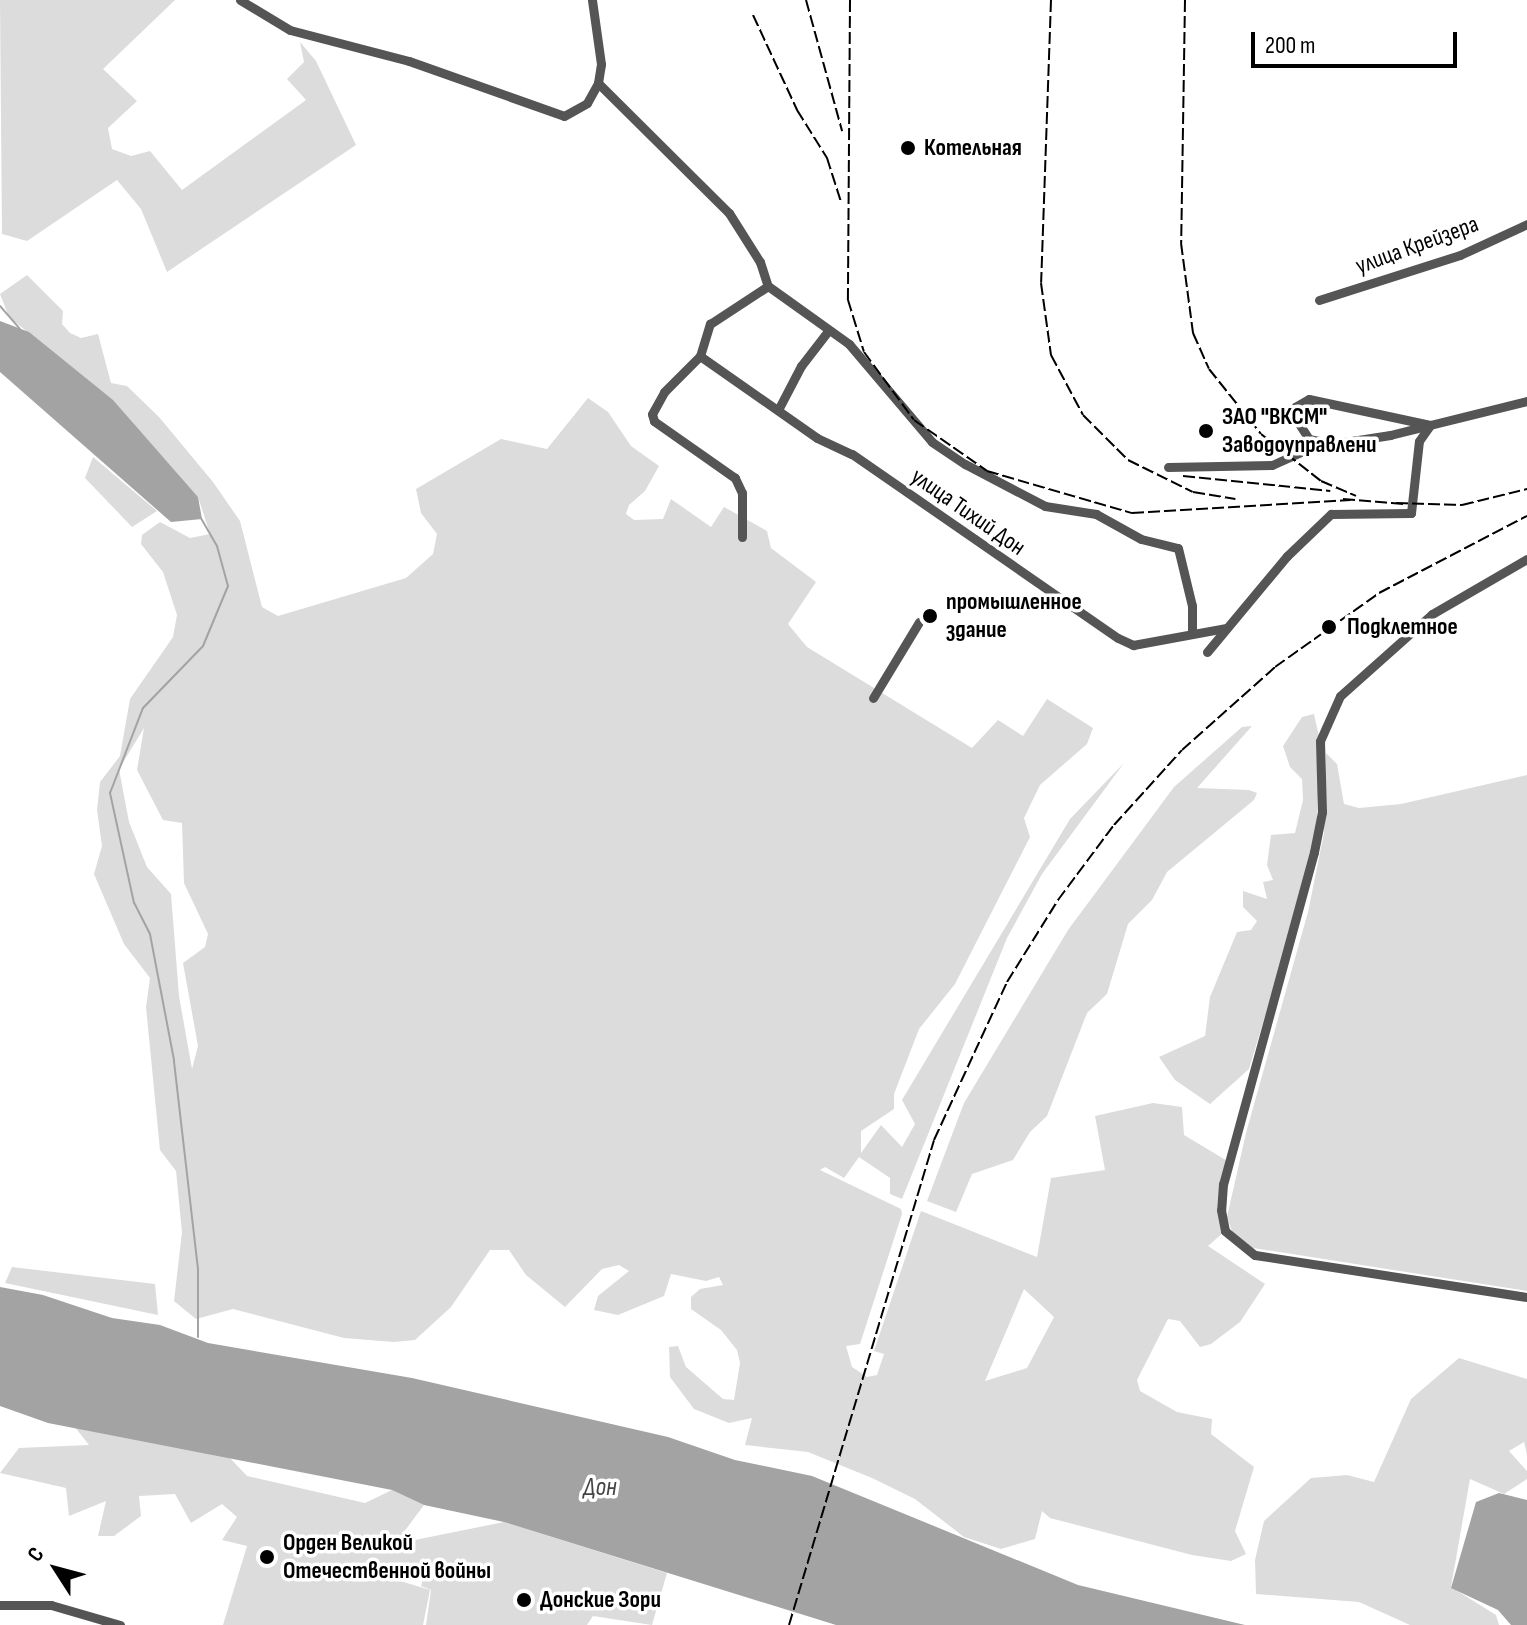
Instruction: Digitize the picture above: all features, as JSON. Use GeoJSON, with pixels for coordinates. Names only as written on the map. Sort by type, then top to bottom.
{"type":"FeatureCollection","features":[{"type":"Feature","properties":{"kind":"street"},"geometry":{"type":"LineString","coordinates":[[240,0],[290,30],[409,61],[564,116],[587,103],[598,83],[599,39],[592,0]]}},
{"type":"Feature","properties":{"kind":"street"},"geometry":{"type":"LineString","coordinates":[[598,83],[729,213],[760,262],[768,286],[858,353],[932,442],[965,464],[1045,506],[1096,514],[1141,539],[1178,548],[1192,606],[1192,633]]}},
{"type":"Feature","properties":{"kind":"street","name":"улица Крейзера"},"geometry":{"type":"LineString","coordinates":[[1319,300],[1460,255],[1527,224]]}},
{"type":"Feature","properties":{"kind":"street"},"geometry":{"type":"LineString","coordinates":[[742,537],[742,493],[735,478],[654,421],[652,414],[664,392],[700,356],[710,324],[768,286]]}},
{"type":"Feature","properties":{"kind":"street"},"geometry":{"type":"LineString","coordinates":[[778,410],[801,366],[828,331]]}},
{"type":"Feature","properties":{"kind":"street","name":"улица Тихий Дон"},"geometry":{"type":"LineString","coordinates":[[700,356],[817,438],[852,454],[1118,638],[1133,645],[1226,628]]}},
{"type":"Feature","properties":{"kind":"street"},"geometry":{"type":"LineString","coordinates":[[1321,443],[1309,439],[1294,416],[1301,401],[1430,425]]}},
{"type":"Feature","properties":{"kind":"street"},"geometry":{"type":"LineString","coordinates":[[1168,467],[1272,465],[1321,443],[1430,425],[1527,401]]}},
{"type":"Feature","properties":{"kind":"street"},"geometry":{"type":"LineString","coordinates":[[1207,652],[1287,556],[1331,514],[1411,513],[1419,441],[1430,425]]}},
{"type":"Feature","properties":{"kind":"street"},"geometry":{"type":"LineString","coordinates":[[1527,559],[1432,614],[1340,696],[1320,741],[1322,812],[1223,1184],[1225,1231],[1255,1255],[1527,1297]]}},
{"type":"Feature","properties":{"kind":"street"},"geometry":{"type":"LineString","coordinates":[[873,698],[919,622]]}},
{"type":"Feature","properties":{"kind":"street"},"geometry":{"type":"LineString","coordinates":[[0,1605],[51,1605],[120,1625]]}},
{"type":"Feature","properties":{"kind":"shaded area"},"geometry":{"type":"Polygon","coordinates":[[[0,0],[175,0],[103,69],[137,101],[108,128],[112,149],[131,156],[150,151],[182,190],[306,100],[287,79],[304,62],[300,42],[316,61],[356,145],[167,272],[141,209],[117,180],[27,241],[2,234],[0,0]]]}},
{"type":"Feature","properties":{"kind":"shaded area"},"geometry":{"type":"Polygon","coordinates":[[[27,275],[63,311],[62,324],[70,333],[81,338],[98,334],[111,383],[127,386],[159,417],[213,482],[240,521],[262,607],[278,616],[406,578],[433,554],[437,534],[421,513],[416,489],[501,439],[547,449],[588,398],[608,412],[631,446],[659,466],[645,491],[629,505],[626,514],[634,520],[663,519],[671,499],[711,527],[724,507],[767,531],[771,548],[816,582],[788,624],[807,647],[972,748],[998,720],[1023,736],[1047,699],[1093,728],[1087,744],[1040,785],[1024,818],[1030,837],[955,984],[919,1029],[894,1094],[894,1109],[861,1131],[861,1153],[881,1125],[902,1147],[915,1124],[902,1100],[1070,819],[1124,763],[1042,874],[1007,938],[902,1199],[890,1194],[890,1178],[859,1157],[844,1178],[825,1167],[820,1170],[901,1209],[902,1214],[860,1344],[846,1346],[852,1367],[867,1377],[877,1375],[884,1354],[874,1351],[921,1211],[1037,1257],[1051,1178],[1105,1170],[1095,1116],[1153,1103],[1182,1107],[1184,1135],[1229,1162],[1223,1184],[1225,1231],[1208,1246],[1265,1284],[1240,1322],[1211,1344],[1200,1347],[1180,1321],[1168,1319],[1137,1380],[1140,1391],[1177,1412],[1212,1419],[1211,1434],[1254,1467],[1235,1531],[1246,1554],[1231,1561],[1192,1555],[1050,1518],[1042,1511],[1035,1539],[1001,1549],[964,1537],[915,1499],[808,1452],[745,1445],[752,1418],[729,1423],[694,1409],[670,1377],[669,1347],[678,1346],[686,1367],[723,1399],[734,1400],[740,1363],[737,1350],[721,1330],[691,1309],[691,1297],[700,1289],[723,1285],[719,1277],[706,1281],[671,1274],[664,1296],[618,1315],[594,1310],[598,1296],[629,1271],[619,1265],[602,1269],[565,1307],[526,1275],[509,1250],[490,1250],[451,1307],[415,1340],[394,1342],[344,1338],[233,1309],[196,1319],[174,1301],[182,1232],[176,1171],[160,1150],[146,1007],[150,978],[124,944],[94,874],[102,846],[97,810],[100,782],[120,756],[130,699],[173,637],[177,615],[163,572],[141,544],[142,535],[160,522],[190,538],[210,534],[198,497],[113,401],[9,317],[0,294],[27,275]],[[144,728],[119,769],[129,822],[147,867],[171,894],[179,996],[192,1069],[198,1046],[183,963],[205,947],[208,934],[184,883],[182,823],[163,820],[137,770],[144,728]],[[1024,1289],[985,1381],[1027,1368],[1054,1317],[1024,1289]]]}},
{"type":"Feature","properties":{"kind":"shaded area"},"geometry":{"type":"Polygon","coordinates":[[[93,457],[157,511],[132,527],[85,478],[93,457]]]}},
{"type":"Feature","properties":{"kind":"shaded area"},"geometry":{"type":"Polygon","coordinates":[[[1314,714],[1320,741],[1316,846],[1249,1069],[1210,1104],[1175,1080],[1159,1057],[1205,1036],[1210,997],[1237,932],[1251,930],[1257,921],[1243,907],[1243,891],[1267,899],[1263,882],[1273,880],[1267,865],[1271,835],[1295,833],[1303,800],[1302,779],[1290,767],[1283,746],[1302,717],[1314,714]]]}},
{"type":"Feature","properties":{"kind":"shaded area"},"geometry":{"type":"Polygon","coordinates":[[[1252,726],[1197,788],[1249,790],[1257,793],[1254,800],[1167,872],[1152,900],[1128,924],[1107,994],[1087,1013],[1047,1116],[1030,1132],[1013,1160],[972,1174],[956,1212],[927,1201],[964,1103],[1068,930],[1174,787],[1242,727],[1252,726]]]}},
{"type":"Feature","properties":{"kind":"shaded area"},"geometry":{"type":"Polygon","coordinates":[[[1326,753],[1337,764],[1344,804],[1359,808],[1401,804],[1527,775],[1527,1291],[1247,1247],[1232,1231],[1227,1217],[1246,1133],[1308,912],[1324,833],[1326,753]]]}},
{"type":"Feature","properties":{"kind":"shaded area"},"geometry":{"type":"Polygon","coordinates":[[[12,1267],[155,1284],[158,1315],[5,1283],[12,1267]]]}},
{"type":"Feature","properties":{"kind":"shaded area"},"geometry":{"type":"Polygon","coordinates":[[[1459,1358],[1527,1379],[1527,1455],[1524,1442],[1509,1451],[1527,1471],[1527,1479],[1504,1494],[1470,1479],[1451,1587],[1496,1615],[1499,1625],[1410,1625],[1359,1602],[1256,1594],[1255,1560],[1264,1521],[1311,1478],[1347,1475],[1374,1482],[1411,1399],[1459,1358]]]}},
{"type":"Feature","properties":{"kind":"shaded area"},"geometry":{"type":"Polygon","coordinates":[[[74,1426],[229,1457],[247,1476],[365,1503],[392,1490],[424,1505],[395,1544],[504,1522],[667,1573],[652,1625],[593,1616],[587,1625],[426,1625],[431,1590],[421,1586],[423,1579],[400,1571],[397,1580],[430,1590],[423,1625],[223,1625],[247,1546],[222,1540],[237,1517],[222,1504],[191,1523],[175,1494],[139,1496],[141,1516],[114,1536],[98,1536],[106,1501],[69,1516],[66,1488],[0,1473],[19,1448],[89,1445],[74,1426]]]}},
{"type":"Feature","properties":{"kind":"water"},"geometry":{"type":"Polygon","coordinates":[[[0,321],[29,332],[113,400],[198,497],[202,519],[171,522],[0,372],[0,321]]]}},
{"type":"Feature","properties":{"kind":"water","name":"Дон"},"geometry":{"type":"Polygon","coordinates":[[[0,1287],[43,1295],[112,1318],[160,1325],[208,1343],[412,1378],[668,1437],[735,1460],[812,1476],[1078,1585],[1245,1625],[836,1625],[504,1522],[424,1505],[392,1490],[48,1423],[0,1406],[0,1287]]]}},
{"type":"Feature","properties":{"kind":"water"},"geometry":{"type":"Polygon","coordinates":[[[1499,1493],[1527,1500],[1527,1625],[1511,1625],[1498,1610],[1451,1588],[1476,1502],[1499,1493]]]}},
{"type":"Feature","properties":{"kind":"waterway"},"geometry":{"type":"LineString","coordinates":[[0,306],[20,329]]}},
{"type":"Feature","properties":{"kind":"waterway"},"geometry":{"type":"LineString","coordinates":[[198,1337],[198,1269],[174,1060],[150,934],[134,903],[110,793],[143,708],[203,646],[228,586],[217,546],[201,518]]}},
{"type":"Feature","properties":{"kind":"railway"},"geometry":{"type":"LineString","coordinates":[[806,0],[842,131]]}},
{"type":"Feature","properties":{"kind":"railway"},"geometry":{"type":"LineString","coordinates":[[850,0],[848,300],[864,352],[914,420],[987,471],[1132,513],[1351,500]]}},
{"type":"Feature","properties":{"kind":"railway"},"geometry":{"type":"LineString","coordinates":[[1051,0],[1041,283],[1051,355],[1083,415],[1128,460],[1193,492],[1235,499]]}},
{"type":"Feature","properties":{"kind":"railway"},"geometry":{"type":"LineString","coordinates":[[1185,0],[1181,243],[1193,333],[1209,369],[1261,434],[1321,481],[1356,496]]}},
{"type":"Feature","properties":{"kind":"railway"},"geometry":{"type":"LineString","coordinates":[[753,15],[797,110],[827,158],[841,202]]}},
{"type":"Feature","properties":{"kind":"railway"},"geometry":{"type":"LineString","coordinates":[[1183,476],[1330,491]]}},
{"type":"Feature","properties":{"kind":"railway"},"geometry":{"type":"LineString","coordinates":[[1396,503],[1462,505],[1527,489]]}},
{"type":"Feature","properties":{"kind":"railway"},"geometry":{"type":"LineString","coordinates":[[1343,499],[1404,504]]}},
{"type":"Feature","properties":{"kind":"railway"},"geometry":{"type":"LineString","coordinates":[[789,1625],[934,1140],[1007,982],[1058,900],[1114,825],[1182,750],[1275,667],[1379,593],[1527,516]]}},
{"type":"Feature","properties":{"kind":"place","name":"Котельная"},"geometry":{"type":"Point","coordinates":[908,148]}},
{"type":"Feature","properties":{"kind":"place","name":"ЗАО \"ВКСМ\" Заводоуправлени"},"geometry":{"type":"Point","coordinates":[1206,431]}},
{"type":"Feature","properties":{"kind":"place","name":"промышленное здание"},"geometry":{"type":"Point","coordinates":[930,616]}},
{"type":"Feature","properties":{"kind":"place","name":"Подклетное"},"geometry":{"type":"Point","coordinates":[1329,627]}},
{"type":"Feature","properties":{"kind":"place","name":"Орден Великой Отечественной войны"},"geometry":{"type":"Point","coordinates":[267,1557]}},
{"type":"Feature","properties":{"kind":"place","name":"Донские Зори"},"geometry":{"type":"Point","coordinates":[524,1600]}}]}
